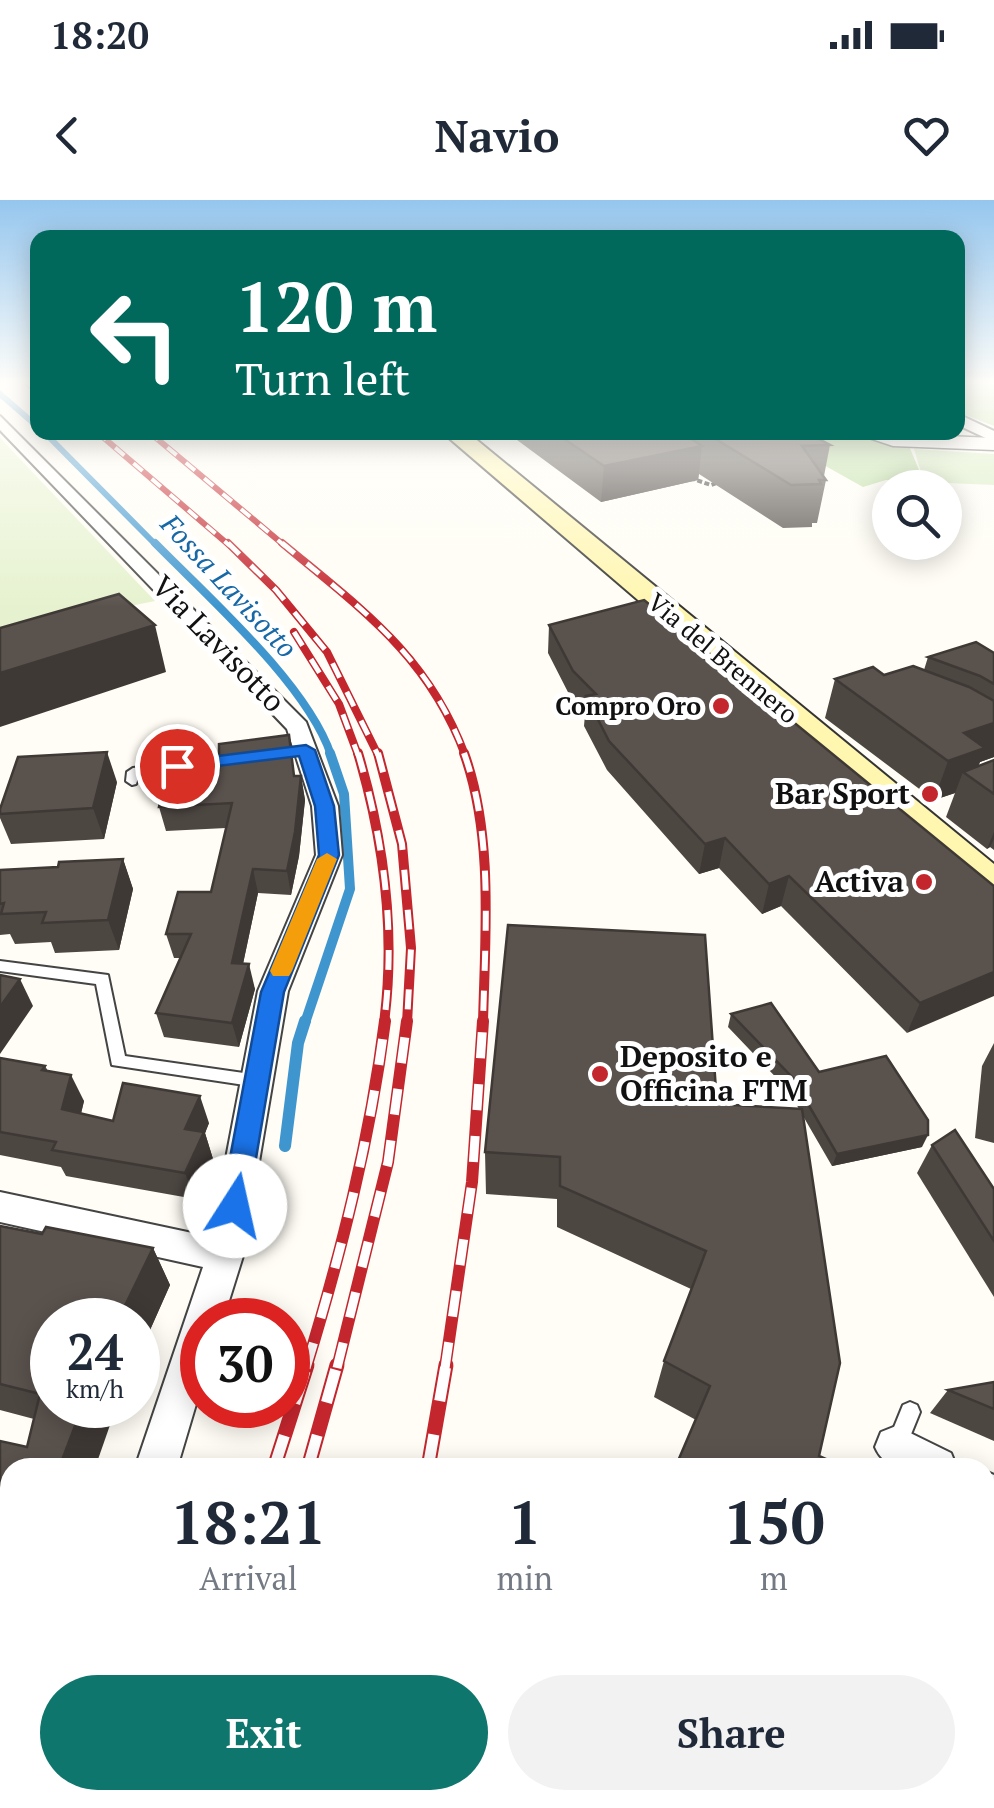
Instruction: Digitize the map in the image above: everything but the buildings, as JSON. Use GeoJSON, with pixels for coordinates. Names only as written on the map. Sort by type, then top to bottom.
{"type":"FeatureCollection","features":[{"type":"Feature","properties":{"kind":"main road","name":"Via del Brennero"},"geometry":{"type":"LineString","coordinates":[[483,457],[816,726],[988,871]]}},
{"type":"Feature","properties":{"kind":"street","name":"Via Lavisotto"},"geometry":{"type":"LineString","coordinates":[[36,457],[298,727],[297,751],[325,806],[329,855],[273,992],[225,1256],[211,1298]]}},
{"type":"Feature","properties":{"kind":"street"},"geometry":{"type":"LineString","coordinates":[[0,1207],[225,1256]]}},
{"type":"Feature","properties":{"kind":"street","name":"Via Lavisotto"},"geometry":{"type":"LineString","coordinates":[[159,1458],[180,1393]]}},
{"type":"Feature","properties":{"kind":"street"},"geometry":{"type":"LineString","coordinates":[[903,1430],[927,1458]]}},
{"type":"Feature","properties":{"kind":"lane"},"geometry":{"type":"LineString","coordinates":[[132,781],[134,772],[252,757]]}},
{"type":"Feature","properties":{"kind":"lane"},"geometry":{"type":"LineString","coordinates":[[0,966],[103,979],[118,1061],[257,1080]]}},
{"type":"Feature","properties":{"kind":"path"},"geometry":{"type":"LineString","coordinates":[[681,482],[711,485],[732,478],[722,469],[697,465],[687,474],[691,480]]}},
{"type":"Feature","properties":{"kind":"green space"},"geometry":{"type":"Polygon","coordinates":[[[0,457],[18,457],[155,601],[0,632],[0,457]]]}},
{"type":"Feature","properties":{"kind":"green space"},"geometry":{"type":"Polygon","coordinates":[[[810,457],[914,457],[919,470],[872,470],[872,484],[863,487],[810,457]]]}},
{"type":"Feature","properties":{"kind":"green space"},"geometry":{"type":"Polygon","coordinates":[[[916,457],[994,457],[994,485],[962,484],[962,470],[920,470],[916,457]]]}},
{"type":"Feature","properties":{"kind":"waterway","name":"Fossa Lavisotto"},"geometry":{"type":"LineString","coordinates":[[69,457],[157,546]]}},
{"type":"Feature","properties":{"kind":"waterway","name":"Fossa Lavisotto"},"geometry":{"type":"LineString","coordinates":[[155,543],[279,671],[319,728],[331,755]]}},
{"type":"Feature","properties":{"kind":"waterway","name":"Fossa Lavisotto"},"geometry":{"type":"LineString","coordinates":[[305,1023],[350,889],[344,794],[330,753]]}},
{"type":"Feature","properties":{"kind":"waterway","name":"Fossa Lavisotto"},"geometry":{"type":"LineString","coordinates":[[285,1146],[298,1043],[305,1021]]}},
{"type":"Feature","properties":{"kind":"railway"},"geometry":{"type":"LineString","coordinates":[[126,457],[230,546]]}},
{"type":"Feature","properties":{"kind":"railway"},"geometry":{"type":"LineString","coordinates":[[179,457],[285,546]]}},
{"type":"Feature","properties":{"kind":"railway"},"geometry":{"type":"LineString","coordinates":[[228,543],[276,590],[327,652],[378,755]]}},
{"type":"Feature","properties":{"kind":"railway"},"geometry":{"type":"LineString","coordinates":[[282,543],[365,613],[412,661],[450,720],[465,755]]}},
{"type":"Feature","properties":{"kind":"railway"},"geometry":{"type":"LineString","coordinates":[[294,632],[339,704],[358,755]]}},
{"type":"Feature","properties":{"kind":"railway"},"geometry":{"type":"LineString","coordinates":[[358,753],[375,819],[385,886],[389,954],[384,1023]]}},
{"type":"Feature","properties":{"kind":"railway"},"geometry":{"type":"LineString","coordinates":[[378,753],[402,844],[411,948],[407,1023]]}},
{"type":"Feature","properties":{"kind":"railway"},"geometry":{"type":"LineString","coordinates":[[464,753],[474,785],[484,852],[483,1023]]}},
{"type":"Feature","properties":{"kind":"railway"},"geometry":{"type":"LineString","coordinates":[[310,1354],[353,1196],[385,1021]]}},
{"type":"Feature","properties":{"kind":"railway"},"geometry":{"type":"LineString","coordinates":[[337,1368],[388,1162],[407,1021]]}},
{"type":"Feature","properties":{"kind":"railway"},"geometry":{"type":"LineString","coordinates":[[445,1368],[472,1182],[483,1021]]}},
{"type":"Feature","properties":{"kind":"railway"},"geometry":{"type":"LineString","coordinates":[[311,1458],[337,1365]]}},
{"type":"Feature","properties":{"kind":"railway"},"geometry":{"type":"LineString","coordinates":[[430,1458],[446,1365]]}},
{"type":"Feature","properties":{"kind":"railway"},"geometry":{"type":"LineString","coordinates":[[277,1458],[287,1428]]}},
{"type":"Feature","properties":{"kind":"slow traffic"},"geometry":{"type":"LineString","coordinates":[[281,971],[327,859]]}},
{"type":"Feature","properties":{"kind":"place","name":"Compro Oro"},"geometry":{"type":"Point","coordinates":[721,706]}},
{"type":"Feature","properties":{"kind":"place","name":"Bar Sport"},"geometry":{"type":"Point","coordinates":[930,794]}},
{"type":"Feature","properties":{"kind":"place","name":"Activa"},"geometry":{"type":"Point","coordinates":[924,882]}},
{"type":"Feature","properties":{"kind":"place","name":"Deposito e Officina FTM"},"geometry":{"type":"Point","coordinates":[600,1074]}},
{"type":"Feature","properties":{"kind":"route"},"geometry":{"type":"LineString","coordinates":[[177,766],[306,750],[325,806],[329,855],[273,992],[235,1206]]}}]}
